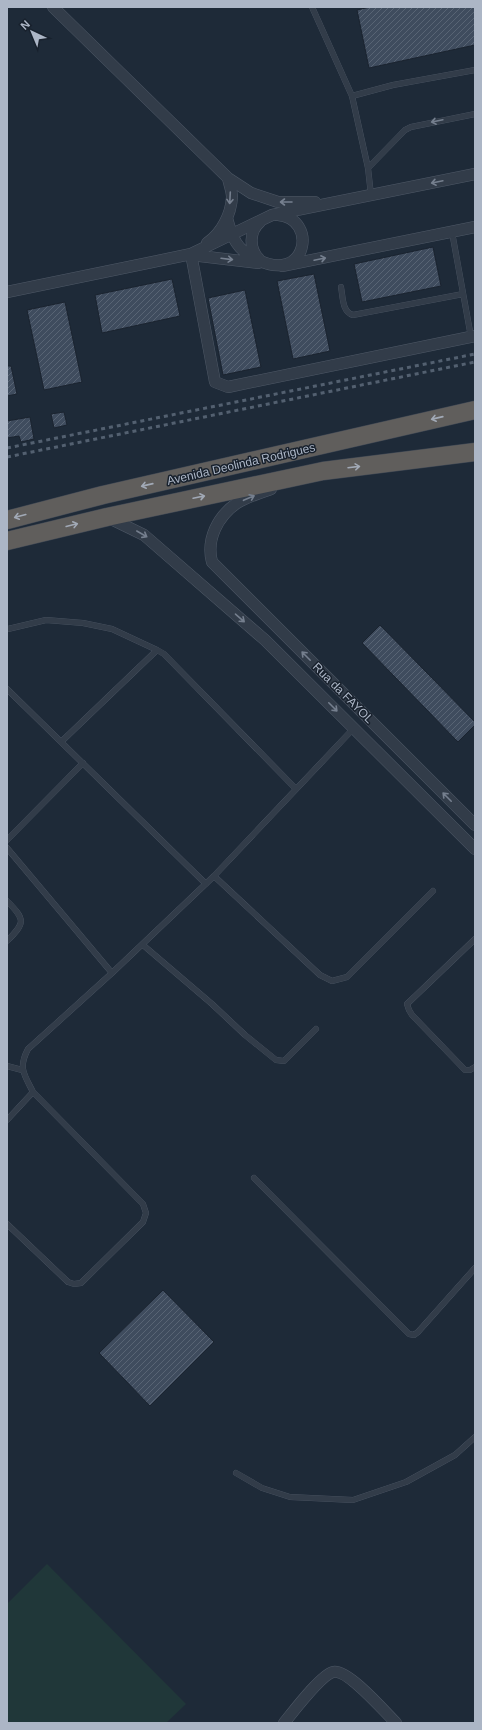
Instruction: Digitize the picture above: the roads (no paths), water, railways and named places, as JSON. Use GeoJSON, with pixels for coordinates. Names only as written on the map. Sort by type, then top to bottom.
{"type":"FeatureCollection","features":[{"type":"Feature","properties":{"kind":"highway","name":"Avenida Deolinda Rodrigues"},"geometry":{"type":"LineString","coordinates":[[7,520],[103,495],[475,410]]}},
{"type":"Feature","properties":{"kind":"highway","name":"Avenida Deolinda Rodrigues"},"geometry":{"type":"LineString","coordinates":[[7,541],[107,517],[323,471],[475,452]]}},
{"type":"Feature","properties":{"kind":"street"},"geometry":{"type":"LineString","coordinates":[[53,7],[228,178],[251,193],[278,202],[339,202]]}},
{"type":"Feature","properties":{"kind":"street"},"geometry":{"type":"LineString","coordinates":[[7,292],[191,254],[268,217],[475,174]]}},
{"type":"Feature","properties":{"kind":"street"},"geometry":{"type":"LineString","coordinates":[[191,254],[216,236],[227,218],[232,196],[228,178]]}},
{"type":"Feature","properties":{"kind":"street"},"geometry":{"type":"LineString","coordinates":[[264,264],[255,254],[251,241],[253,233],[257,225],[268,217],[284,216],[295,222],[300,228],[303,244],[301,252],[296,259],[290,264],[282,266]]}},
{"type":"Feature","properties":{"kind":"street"},"geometry":{"type":"LineString","coordinates":[[227,218],[231,236],[239,247],[251,257],[264,264]]}},
{"type":"Feature","properties":{"kind":"street"},"geometry":{"type":"LineString","coordinates":[[191,254],[282,266],[475,227]]}},
{"type":"Feature","properties":{"kind":"street"},"geometry":{"type":"LineString","coordinates":[[191,254],[215,382],[228,387],[473,337]]}},
{"type":"Feature","properties":{"kind":"street","name":"Rua da FAYOL"},"geometry":{"type":"LineString","coordinates":[[323,471],[237,503],[227,511],[217,524],[211,538],[210,553],[212,562],[475,825]]}},
{"type":"Feature","properties":{"kind":"street","name":"Rua da FAYOL"},"geometry":{"type":"LineString","coordinates":[[107,517],[144,535],[265,640],[475,849]]}},
{"type":"Feature","properties":{"kind":"street"},"geometry":{"type":"LineString","coordinates":[[284,1723],[322,1679],[332,1672],[338,1671],[369,1695],[396,1723]]}},
{"type":"Feature","properties":{"kind":"lane"},"geometry":{"type":"LineString","coordinates":[[312,7],[352,96],[368,168],[371,195]]}},
{"type":"Feature","properties":{"kind":"lane"},"geometry":{"type":"LineString","coordinates":[[352,96],[392,85],[475,70]]}},
{"type":"Feature","properties":{"kind":"lane"},"geometry":{"type":"LineString","coordinates":[[368,168],[405,130],[411,127],[475,114]]}},
{"type":"Feature","properties":{"kind":"lane"},"geometry":{"type":"LineString","coordinates":[[452,232],[463,294],[473,337]]}},
{"type":"Feature","properties":{"kind":"lane"},"geometry":{"type":"LineString","coordinates":[[341,287],[345,310],[348,314],[352,315],[463,294]]}},
{"type":"Feature","properties":{"kind":"lane"},"geometry":{"type":"LineString","coordinates":[[8,629],[46,620],[83,623],[112,628],[157,650],[164,654],[296,789]]}},
{"type":"Feature","properties":{"kind":"lane"},"geometry":{"type":"LineString","coordinates":[[61,742],[157,650]]}},
{"type":"Feature","properties":{"kind":"lane"},"geometry":{"type":"LineString","coordinates":[[7,689],[206,884]]}},
{"type":"Feature","properties":{"kind":"lane"},"geometry":{"type":"LineString","coordinates":[[7,1224],[68,1282],[74,1284],[81,1283],[143,1222],[146,1213],[143,1204],[33,1092],[22,1070],[24,1057],[28,1049],[112,974],[206,884],[354,728]]}},
{"type":"Feature","properties":{"kind":"lane"},"geometry":{"type":"LineString","coordinates":[[7,840],[83,763]]}},
{"type":"Feature","properties":{"kind":"lane"},"geometry":{"type":"LineString","coordinates":[[7,848],[112,974]]}},
{"type":"Feature","properties":{"kind":"lane"},"geometry":{"type":"LineString","coordinates":[[214,876],[320,975],[332,980],[347,977],[433,891]]}},
{"type":"Feature","properties":{"kind":"lane"},"geometry":{"type":"LineString","coordinates":[[7,901],[20,916],[21,923],[20,928],[7,941]]}},
{"type":"Feature","properties":{"kind":"lane"},"geometry":{"type":"LineString","coordinates":[[475,939],[407,1004],[412,1015],[465,1070],[470,1070],[475,1067]]}},
{"type":"Feature","properties":{"kind":"lane"},"geometry":{"type":"LineString","coordinates":[[143,945],[212,1004],[245,1036],[276,1060],[284,1061],[316,1029]]}},
{"type":"Feature","properties":{"kind":"lane"},"geometry":{"type":"LineString","coordinates":[[7,1066],[22,1070]]}},
{"type":"Feature","properties":{"kind":"lane"},"geometry":{"type":"LineString","coordinates":[[7,1120],[33,1092]]}},
{"type":"Feature","properties":{"kind":"lane"},"geometry":{"type":"LineString","coordinates":[[254,1178],[409,1334],[414,1335],[418,1332],[475,1268]]}},
{"type":"Feature","properties":{"kind":"lane"},"geometry":{"type":"LineString","coordinates":[[236,1473],[262,1488],[290,1497],[353,1500],[406,1482],[455,1455],[475,1437]]}},
{"type":"Feature","properties":{"kind":"railway"},"geometry":{"type":"LineString","coordinates":[[7,448],[475,354]]}},
{"type":"Feature","properties":{"kind":"railway"},"geometry":{"type":"LineString","coordinates":[[7,457],[475,362]]}}]}
